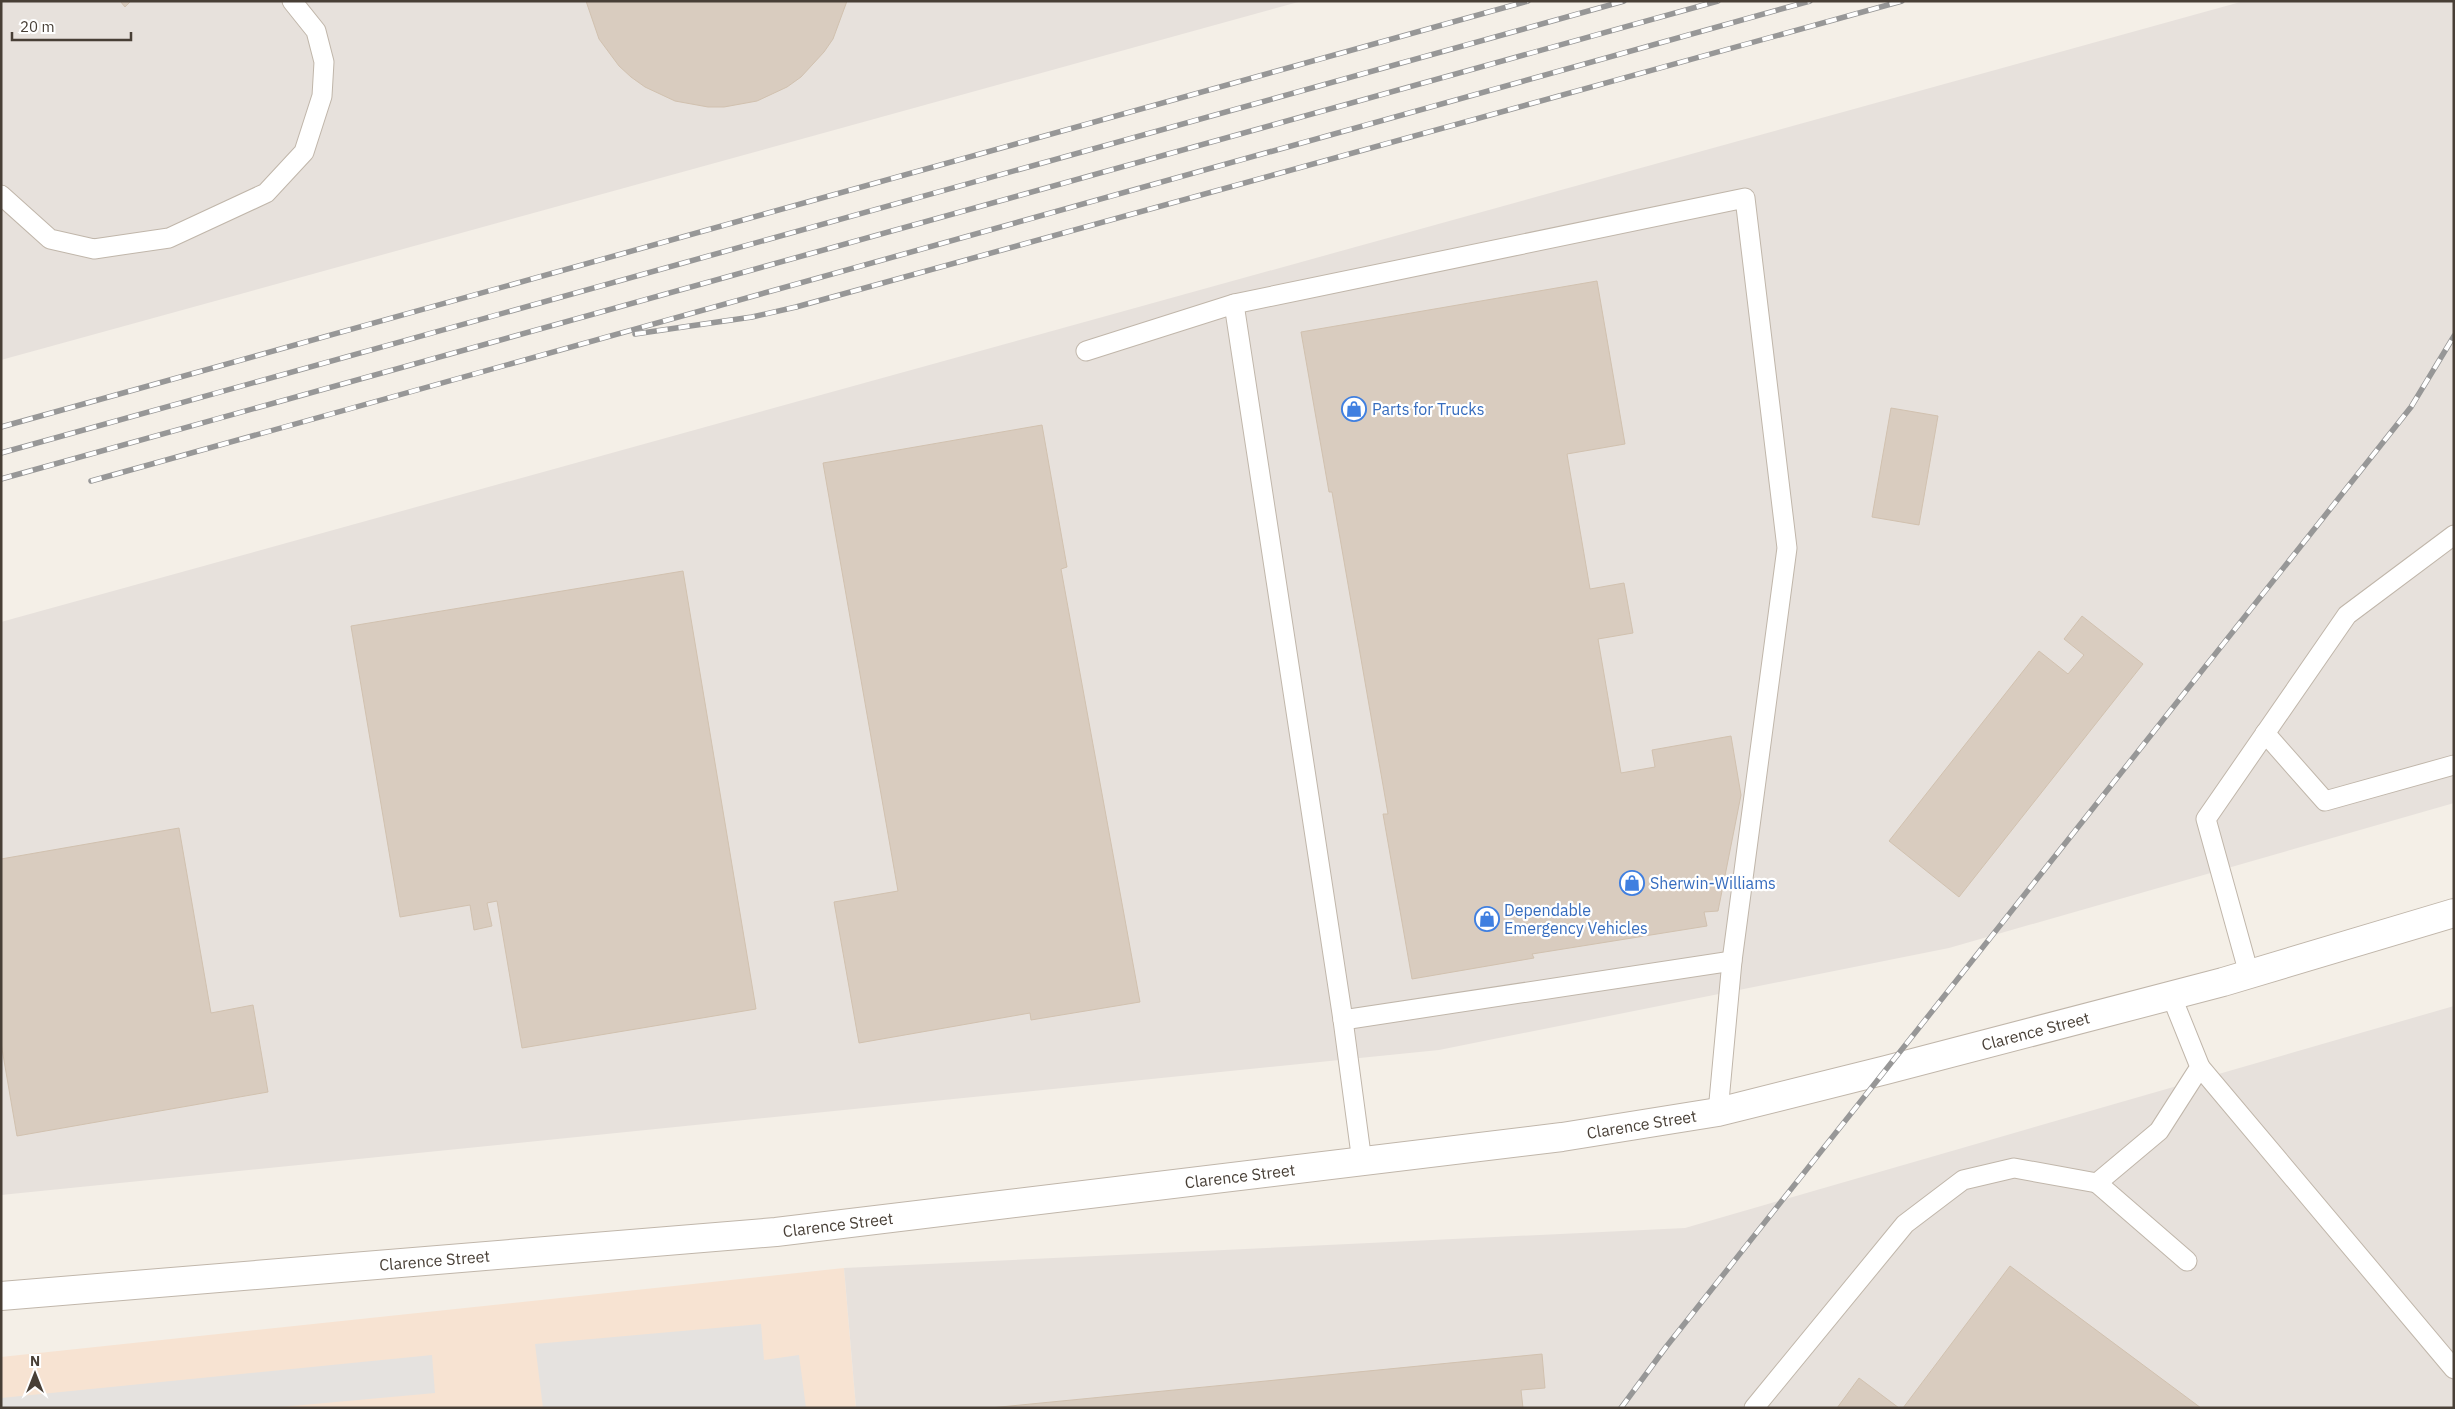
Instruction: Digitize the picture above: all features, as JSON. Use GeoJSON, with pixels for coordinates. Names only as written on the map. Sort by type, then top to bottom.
{"type":"FeatureCollection","features":[{"type":"Feature","properties":{"kind":"street","name":"Clarence Street"},"geometry":{"type":"LineString","coordinates":[[1,1296],[776,1232],[1562,1137],[1718,1112],[2249,974],[2454,913]]}},
{"type":"Feature","properties":{"kind":"lane"},"geometry":{"type":"LineString","coordinates":[[1,195],[50,239],[94,249],[169,238],[266,193],[304,152],[322,96],[324,62],[316,31],[292,1]]}},
{"type":"Feature","properties":{"kind":"lane"},"geometry":{"type":"LineString","coordinates":[[1086,351],[1234,304],[1745,198],[1787,548],[1732,961],[1718,1112]]}},
{"type":"Feature","properties":{"kind":"lane"},"geometry":{"type":"LineString","coordinates":[[1234,304],[1343,1020],[1362,1162]]}},
{"type":"Feature","properties":{"kind":"lane"},"geometry":{"type":"LineString","coordinates":[[2249,974],[2206,819],[2347,615],[2454,535]]}},
{"type":"Feature","properties":{"kind":"lane"},"geometry":{"type":"LineString","coordinates":[[2265,734],[2326,801],[2454,764]]}},
{"type":"Feature","properties":{"kind":"lane"},"geometry":{"type":"LineString","coordinates":[[1343,1020],[1732,961]]}},
{"type":"Feature","properties":{"kind":"lane"},"geometry":{"type":"LineString","coordinates":[[2171,995],[2200,1067],[2454,1369]]}},
{"type":"Feature","properties":{"kind":"lane"},"geometry":{"type":"LineString","coordinates":[[2097,1183],[2159,1131],[2200,1067]]}},
{"type":"Feature","properties":{"kind":"lane"},"geometry":{"type":"LineString","coordinates":[[1754,1408],[1905,1224],[1963,1180],[2014,1168],[2097,1183],[2187,1261]]}},
{"type":"Feature","properties":{"kind":"shaded area"},"geometry":{"type":"Polygon","coordinates":[[[1,1],[1302,1],[1,360],[1,1]]]}},
{"type":"Feature","properties":{"kind":"shaded area"},"geometry":{"type":"Polygon","coordinates":[[[2244,1],[2454,1],[2454,803],[1949,948],[1439,1050],[1,1195],[1,622],[2244,1]]]}},
{"type":"Feature","properties":{"kind":"shaded area"},"geometry":{"type":"Polygon","coordinates":[[[2454,1006],[2454,1408],[856,1408],[844,1268],[1685,1228],[2454,1006]]]}},
{"type":"Feature","properties":{"kind":"shaded area"},"geometry":{"type":"Polygon","coordinates":[[[844,1268],[856,1408],[1,1408],[1,1357],[844,1268]]]}},
{"type":"Feature","properties":{"kind":"shaded area"},"geometry":{"type":"Polygon","coordinates":[[[761,1324],[764,1360],[799,1355],[806,1408],[543,1408],[535,1344],[761,1324]]]}},
{"type":"Feature","properties":{"kind":"shaded area"},"geometry":{"type":"Polygon","coordinates":[[[432,1355],[435,1393],[270,1408],[1,1408],[1,1398],[432,1355]]]}},
{"type":"Feature","properties":{"kind":"building"},"geometry":{"type":"Polygon","coordinates":[[[120,1],[131,1],[125,7],[120,1]]]}},
{"type":"Feature","properties":{"kind":"building"},"geometry":{"type":"Polygon","coordinates":[[[586,1],[847,1],[833,39],[801,77],[787,87],[757,101],[724,107],[708,107],[675,101],[645,87],[631,77],[619,66],[599,39],[586,1]]]}},
{"type":"Feature","properties":{"kind":"building"},"geometry":{"type":"Polygon","coordinates":[[[1597,281],[1625,444],[1567,454],[1590,589],[1624,583],[1633,633],[1598,639],[1621,773],[1655,767],[1652,750],[1731,736],[1741,795],[1718,911],[1704,912],[1707,926],[1532,954],[1534,958],[1412,979],[1383,814],[1388,814],[1332,492],[1329,492],[1301,332],[1597,281]]]}},
{"type":"Feature","properties":{"kind":"building"},"geometry":{"type":"Polygon","coordinates":[[[1891,408],[1938,416],[1919,525],[1872,517],[1891,408]]]}},
{"type":"Feature","properties":{"kind":"building"},"geometry":{"type":"Polygon","coordinates":[[[1042,425],[1067,567],[1061,569],[1140,1002],[1031,1020],[1030,1013],[859,1043],[834,902],[898,891],[823,463],[1042,425]]]}},
{"type":"Feature","properties":{"kind":"building"},"geometry":{"type":"Polygon","coordinates":[[[683,571],[756,1009],[522,1048],[497,901],[487,903],[492,926],[474,930],[470,905],[400,917],[351,626],[683,571]]]}},
{"type":"Feature","properties":{"kind":"building"},"geometry":{"type":"Polygon","coordinates":[[[2082,616],[2143,664],[1959,897],[1889,841],[2039,651],[2068,674],[2084,655],[2064,639],[2082,616]]]}},
{"type":"Feature","properties":{"kind":"building"},"geometry":{"type":"Polygon","coordinates":[[[179,828],[211,1013],[253,1005],[268,1092],[17,1136],[1,1043],[1,859],[179,828]]]}},
{"type":"Feature","properties":{"kind":"building"},"geometry":{"type":"Polygon","coordinates":[[[2010,1266],[2201,1408],[1903,1408],[2010,1266]]]}},
{"type":"Feature","properties":{"kind":"building"},"geometry":{"type":"Polygon","coordinates":[[[1542,1354],[1545,1388],[1521,1390],[1523,1408],[990,1408],[1542,1354]]]}},
{"type":"Feature","properties":{"kind":"building"},"geometry":{"type":"Polygon","coordinates":[[[1859,1378],[1899,1408],[1837,1408],[1859,1378]]]}},
{"type":"Feature","properties":{"kind":"railway"},"geometry":{"type":"LineString","coordinates":[[1,427],[1528,1]]}},
{"type":"Feature","properties":{"kind":"railway"},"geometry":{"type":"LineString","coordinates":[[1,453],[1624,1]]}},
{"type":"Feature","properties":{"kind":"railway"},"geometry":{"type":"LineString","coordinates":[[1,479],[1718,1]]}},
{"type":"Feature","properties":{"kind":"railway"},"geometry":{"type":"LineString","coordinates":[[91,481],[1810,1]]}},
{"type":"Feature","properties":{"kind":"railway"},"geometry":{"type":"LineString","coordinates":[[635,334],[752,317],[796,307],[1902,1]]}},
{"type":"Feature","properties":{"kind":"railway"},"geometry":{"type":"LineString","coordinates":[[1621,1408],[1666,1347],[2411,407],[2454,336]]}},
{"type":"Feature","properties":{"kind":"place","name":"Parts for Trucks"},"geometry":{"type":"Point","coordinates":[1354,409]}},
{"type":"Feature","properties":{"kind":"place","name":"Sherwin-Williams"},"geometry":{"type":"Point","coordinates":[1632,883]}},
{"type":"Feature","properties":{"kind":"place","name":"Dependable Emergency Vehicles"},"geometry":{"type":"Point","coordinates":[1487,919]}}]}
